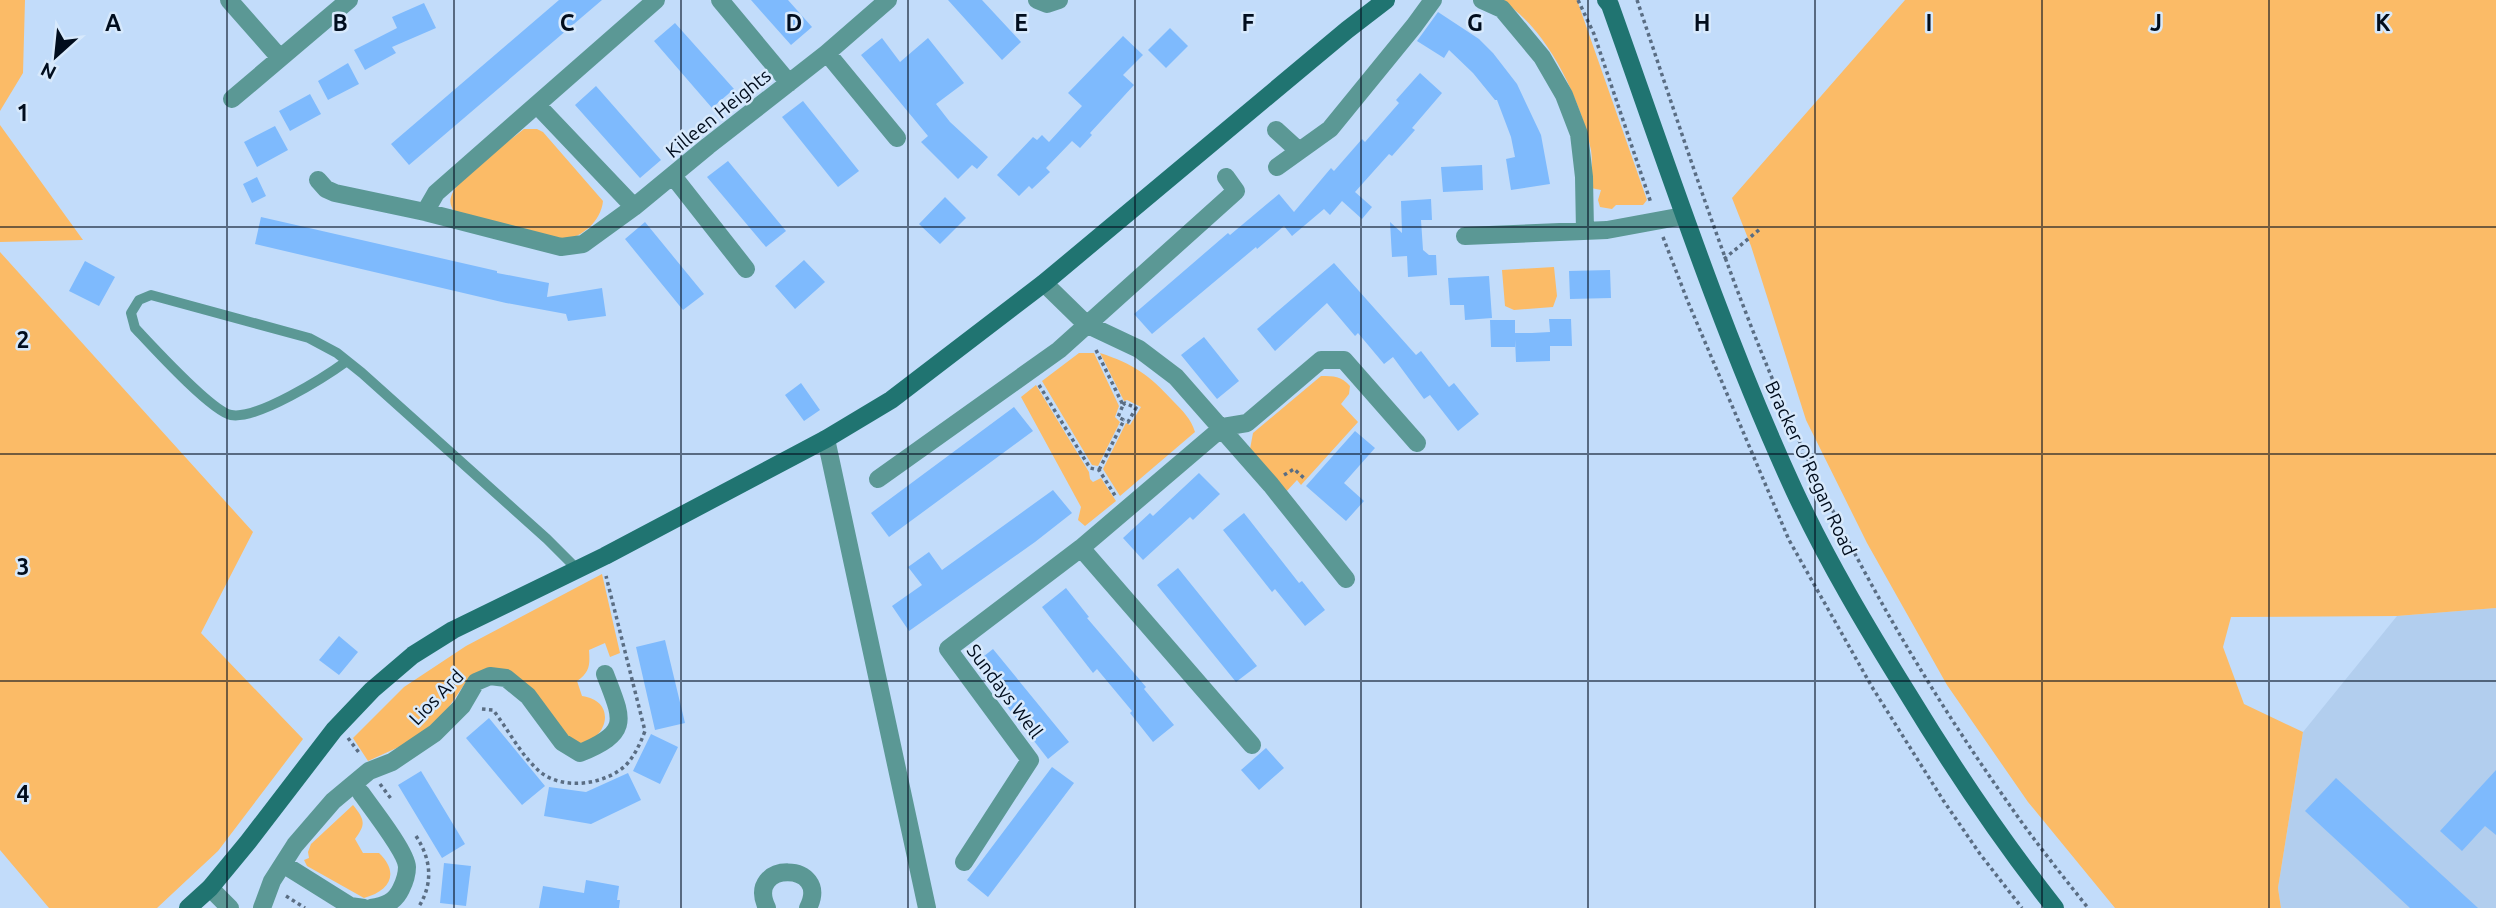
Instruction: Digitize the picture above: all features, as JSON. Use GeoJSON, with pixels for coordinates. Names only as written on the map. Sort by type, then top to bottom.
{"type":"FeatureCollection","features":[{"type":"Feature","properties":{"kind":"main road"},"geometry":{"type":"LineString","coordinates":[[188,908],[210,888],[334,730],[372,690],[413,655],[453,630],[601,558],[825,439],[891,400],[1044,283],[1386,0]]}},
{"type":"Feature","properties":{"kind":"main road","name":"Bracker O'Regan Road"},"geometry":{"type":"LineString","coordinates":[[1608,2],[1718,312],[1794,491],[1834,569],[1886,660],[1949,761],[2055,908]]}},
{"type":"Feature","properties":{"kind":"street"},"geometry":{"type":"LineString","coordinates":[[229,0],[280,58]]}},
{"type":"Feature","properties":{"kind":"street"},"geometry":{"type":"LineString","coordinates":[[232,99],[349,0]]}},
{"type":"Feature","properties":{"kind":"street"},"geometry":{"type":"LineString","coordinates":[[425,212],[436,193],[656,0]]}},
{"type":"Feature","properties":{"kind":"street","name":"Killeen Heights"},"geometry":{"type":"LineString","coordinates":[[720,0],[789,83]]}},
{"type":"Feature","properties":{"kind":"street","name":"Killeen Heights"},"geometry":{"type":"LineString","coordinates":[[318,180],[326,189],[335,193],[425,212],[561,247],[583,244],[634,207],[827,53],[888,0]]}},
{"type":"Feature","properties":{"kind":"street"},"geometry":{"type":"LineString","coordinates":[[1037,0],[1047,4],[1059,0]]}},
{"type":"Feature","properties":{"kind":"street"},"geometry":{"type":"LineString","coordinates":[[1277,167],[1330,128],[1433,0]]}},
{"type":"Feature","properties":{"kind":"street"},"geometry":{"type":"LineString","coordinates":[[1482,0],[1502,9],[1542,57],[1564,95],[1579,134],[1584,177],[1585,231]]}},
{"type":"Feature","properties":{"kind":"street"},"geometry":{"type":"LineString","coordinates":[[827,53],[897,138]]}},
{"type":"Feature","properties":{"kind":"street"},"geometry":{"type":"LineString","coordinates":[[537,105],[634,207]]}},
{"type":"Feature","properties":{"kind":"street"},"geometry":{"type":"LineString","coordinates":[[1276,130],[1299,151]]}},
{"type":"Feature","properties":{"kind":"street","name":"Killeen Heights"},"geometry":{"type":"LineString","coordinates":[[673,176],[746,269]]}},
{"type":"Feature","properties":{"kind":"street"},"geometry":{"type":"LineString","coordinates":[[878,480],[1059,350],[1236,191],[1226,177]]}},
{"type":"Feature","properties":{"kind":"street"},"geometry":{"type":"LineString","coordinates":[[1465,236],[1585,231],[1641,225],[1683,216]]}},
{"type":"Feature","properties":{"kind":"street"},"geometry":{"type":"LineString","coordinates":[[1044,283],[1086,324],[1139,349],[1163,365],[1223,427],[1346,579]]}},
{"type":"Feature","properties":{"kind":"street","name":"Sundays Well"},"geometry":{"type":"LineString","coordinates":[[964,862],[1031,760],[948,649],[1081,548],[1223,427],[1247,423],[1321,360],[1344,360],[1417,443]]}},
{"type":"Feature","properties":{"kind":"street"},"geometry":{"type":"LineString","coordinates":[[825,439],[926,907]]}},
{"type":"Feature","properties":{"kind":"street"},"geometry":{"type":"LineString","coordinates":[[1081,548],[1252,745]]}},
{"type":"Feature","properties":{"kind":"street","name":"Lios Ard"},"geometry":{"type":"LineString","coordinates":[[270,904],[272,881],[295,845],[332,801],[369,771],[392,762],[435,733],[462,706],[476,682],[490,676],[506,678],[527,696],[562,742],[580,754],[605,743],[617,729],[620,714],[605,674]]}},
{"type":"Feature","properties":{"kind":"street"},"geometry":{"type":"LineString","coordinates":[[361,793],[378,832],[402,853],[407,867],[397,898],[383,906],[371,908]]}},
{"type":"Feature","properties":{"kind":"street"},"geometry":{"type":"LineString","coordinates":[[283,864],[350,906],[364,908]]}},
{"type":"Feature","properties":{"kind":"street"},"geometry":{"type":"LineString","coordinates":[[767,908],[764,900],[765,885],[776,874],[792,871],[800,874],[810,886],[812,894],[808,908]]}},
{"type":"Feature","properties":{"kind":"street"},"geometry":{"type":"LineString","coordinates":[[210,888],[230,908]]}},
{"type":"Feature","properties":{"kind":"lane"},"geometry":{"type":"LineString","coordinates":[[347,361],[323,379],[257,411],[229,415],[206,398],[135,328],[131,313],[139,300],[152,295],[309,338],[337,353],[347,361],[547,539],[577,569]]}},
{"type":"Feature","properties":{"kind":"path"},"geometry":{"type":"LineString","coordinates":[[1637,0],[1725,258],[1769,369],[1833,512],[1890,618],[2011,808],[2088,908]]}},
{"type":"Feature","properties":{"kind":"path"},"geometry":{"type":"LineString","coordinates":[[1702,266],[1725,258],[1760,229]]}},
{"type":"Feature","properties":{"kind":"path"},"geometry":{"type":"LineString","coordinates":[[1108,352],[1096,349],[1123,405]]}},
{"type":"Feature","properties":{"kind":"path"},"geometry":{"type":"LineString","coordinates":[[1031,370],[1090,468],[1099,470],[1125,511]]}},
{"type":"Feature","properties":{"kind":"path"},"geometry":{"type":"LineString","coordinates":[[1125,403],[1136,408],[1128,422],[1118,416],[1123,405],[1125,403]]}},
{"type":"Feature","properties":{"kind":"path"},"geometry":{"type":"LineString","coordinates":[[1099,470],[1124,420]]}},
{"type":"Feature","properties":{"kind":"path"},"geometry":{"type":"LineString","coordinates":[[481,709],[492,710],[540,772],[552,779],[578,785],[604,778],[625,766],[645,732],[601,558]]}},
{"type":"Feature","properties":{"kind":"path"},"geometry":{"type":"LineString","coordinates":[[361,793],[378,780]]}},
{"type":"Feature","properties":{"kind":"path"},"geometry":{"type":"LineString","coordinates":[[270,904],[282,894],[305,908]]}},
{"type":"Feature","properties":{"kind":"shaded area"},"geometry":{"type":"Polygon","coordinates":[[[0,0],[25,0],[23,73],[0,111],[0,0]]]}},
{"type":"Feature","properties":{"kind":"shaded area"},"geometry":{"type":"Polygon","coordinates":[[[1500,0],[1577,0],[1647,200],[1643,205],[1616,205],[1612,209],[1600,207],[1598,200],[1601,190],[1591,188],[1592,155],[1586,130],[1570,87],[1546,45],[1532,27],[1500,0]]]}},
{"type":"Feature","properties":{"kind":"shaded area"},"geometry":{"type":"Polygon","coordinates":[[[1905,0],[2496,0],[2496,608],[2397,616],[2231,617],[2223,647],[2244,704],[2303,732],[2278,888],[2281,908],[2115,908],[2028,802],[1947,685],[1867,543],[1806,420],[1751,246],[1732,198],[1905,0]]]}},
{"type":"Feature","properties":{"kind":"shaded area"},"geometry":{"type":"Polygon","coordinates":[[[0,125],[83,240],[0,242],[0,125]]]}},
{"type":"Feature","properties":{"kind":"shaded area"},"geometry":{"type":"Polygon","coordinates":[[[524,129],[543,132],[603,201],[599,215],[584,232],[563,240],[454,213],[451,197],[462,180],[524,129]]]}},
{"type":"Feature","properties":{"kind":"shaded area"},"geometry":{"type":"Polygon","coordinates":[[[0,252],[253,532],[201,633],[303,739],[218,851],[157,908],[49,908],[0,850],[0,252]]]}},
{"type":"Feature","properties":{"kind":"shaded area"},"geometry":{"type":"Polygon","coordinates":[[[1554,267],[1557,296],[1553,307],[1514,310],[1505,306],[1502,270],[1554,267]]]}},
{"type":"Feature","properties":{"kind":"shaded area"},"geometry":{"type":"Polygon","coordinates":[[[1079,353],[1094,353],[1119,406],[1115,417],[1120,422],[1098,466],[1092,465],[1042,381],[1079,353]]]}},
{"type":"Feature","properties":{"kind":"shaded area"},"geometry":{"type":"Polygon","coordinates":[[[1100,353],[1132,366],[1148,377],[1183,412],[1195,432],[1120,496],[1103,469],[1126,423],[1130,425],[1141,407],[1124,401],[1100,353]]]}},
{"type":"Feature","properties":{"kind":"shaded area"},"geometry":{"type":"Polygon","coordinates":[[[1321,376],[1337,377],[1350,386],[1349,394],[1341,404],[1358,422],[1301,485],[1297,480],[1285,493],[1250,449],[1253,433],[1321,376]]]}},
{"type":"Feature","properties":{"kind":"shaded area"},"geometry":{"type":"Polygon","coordinates":[[[1036,385],[1089,472],[1090,479],[1093,482],[1101,478],[1116,501],[1085,526],[1078,520],[1081,507],[1021,397],[1036,385]]]}},
{"type":"Feature","properties":{"kind":"shaded area"},"geometry":{"type":"Polygon","coordinates":[[[602,574],[620,653],[610,657],[605,643],[589,650],[588,668],[577,681],[582,696],[595,700],[605,715],[604,725],[592,740],[582,744],[570,744],[511,676],[466,682],[444,714],[412,741],[368,761],[353,738],[404,687],[466,646],[602,574]]]}},
{"type":"Feature","properties":{"kind":"shaded area"},"geometry":{"type":"Polygon","coordinates":[[[2496,608],[2496,908],[2281,908],[2278,888],[2303,732],[2397,616],[2496,608]]]}},
{"type":"Feature","properties":{"kind":"shaded area"},"geometry":{"type":"Polygon","coordinates":[[[353,805],[363,822],[355,839],[363,853],[379,853],[389,867],[390,874],[386,886],[364,898],[307,866],[304,860],[309,858],[311,844],[353,805]]]}},
{"type":"Feature","properties":{"kind":"building"},"geometry":{"type":"Polygon","coordinates":[[[559,0],[602,0],[409,165],[391,144],[559,0]]]}},
{"type":"Feature","properties":{"kind":"building"},"geometry":{"type":"Polygon","coordinates":[[[751,0],[788,0],[812,27],[791,45],[751,0]]]}},
{"type":"Feature","properties":{"kind":"building"},"geometry":{"type":"Polygon","coordinates":[[[948,0],[982,0],[1021,42],[1002,60],[948,0]]]}},
{"type":"Feature","properties":{"kind":"building"},"geometry":{"type":"Polygon","coordinates":[[[424,3],[436,28],[392,47],[396,53],[365,70],[354,50],[397,28],[392,17],[424,3]]]}},
{"type":"Feature","properties":{"kind":"building"},"geometry":{"type":"Polygon","coordinates":[[[1438,12],[1479,39],[1517,84],[1541,135],[1550,184],[1511,190],[1506,159],[1515,157],[1511,137],[1497,100],[1449,50],[1444,58],[1417,41],[1438,12]]]}},
{"type":"Feature","properties":{"kind":"building"},"geometry":{"type":"Polygon","coordinates":[[[675,23],[734,89],[712,108],[654,41],[675,23]]]}},
{"type":"Feature","properties":{"kind":"building"},"geometry":{"type":"Polygon","coordinates":[[[1170,28],[1188,46],[1166,68],[1148,50],[1170,28]]]}},
{"type":"Feature","properties":{"kind":"building"},"geometry":{"type":"Polygon","coordinates":[[[1123,36],[1143,55],[1123,75],[1134,85],[1090,133],[1092,135],[1080,148],[1072,141],[1046,168],[1050,172],[1032,189],[1029,186],[1019,196],[997,175],[1033,137],[1037,140],[1042,135],[1049,142],[1082,106],[1068,93],[1123,36]]]}},
{"type":"Feature","properties":{"kind":"building"},"geometry":{"type":"Polygon","coordinates":[[[882,38],[900,62],[928,38],[964,83],[936,104],[950,122],[988,157],[977,169],[972,165],[958,179],[921,142],[928,136],[861,55],[882,38]]]}},
{"type":"Feature","properties":{"kind":"building"},"geometry":{"type":"Polygon","coordinates":[[[348,63],[359,84],[328,100],[318,81],[348,63]]]}},
{"type":"Feature","properties":{"kind":"building"},"geometry":{"type":"Polygon","coordinates":[[[1420,73],[1442,93],[1412,128],[1415,130],[1355,192],[1372,207],[1362,219],[1342,201],[1330,215],[1324,209],[1292,236],[1284,226],[1152,334],[1134,314],[1228,233],[1230,235],[1279,194],[1294,212],[1331,168],[1334,171],[1362,139],[1365,142],[1399,103],[1396,100],[1420,73]]]}},
{"type":"Feature","properties":{"kind":"building"},"geometry":{"type":"Polygon","coordinates":[[[596,86],[661,160],[640,178],[575,105],[596,86]]]}},
{"type":"Feature","properties":{"kind":"building"},"geometry":{"type":"Polygon","coordinates":[[[310,94],[321,114],[290,131],[279,111],[310,94]]]}},
{"type":"Feature","properties":{"kind":"building"},"geometry":{"type":"Polygon","coordinates":[[[803,101],[859,171],[838,187],[782,117],[803,101]]]}},
{"type":"Feature","properties":{"kind":"building"},"geometry":{"type":"Polygon","coordinates":[[[275,126],[288,150],[257,167],[244,142],[275,126]]]}},
{"type":"Feature","properties":{"kind":"building"},"geometry":{"type":"Polygon","coordinates":[[[728,161],[786,231],[766,247],[707,177],[728,161]]]}},
{"type":"Feature","properties":{"kind":"building"},"geometry":{"type":"Polygon","coordinates":[[[1482,165],[1483,190],[1443,192],[1441,167],[1482,165]]]}},
{"type":"Feature","properties":{"kind":"building"},"geometry":{"type":"Polygon","coordinates":[[[257,177],[266,196],[252,203],[243,184],[257,177]]]}},
{"type":"Feature","properties":{"kind":"building"},"geometry":{"type":"Polygon","coordinates":[[[945,197],[966,218],[940,244],[919,224],[945,197]]]}},
{"type":"Feature","properties":{"kind":"building"},"geometry":{"type":"Polygon","coordinates":[[[1431,199],[1432,220],[1421,220],[1423,250],[1429,255],[1436,255],[1437,275],[1408,277],[1407,256],[1392,257],[1390,222],[1402,233],[1401,201],[1431,199]]]}},
{"type":"Feature","properties":{"kind":"building"},"geometry":{"type":"Polygon","coordinates":[[[261,217],[549,283],[547,297],[602,288],[606,316],[568,321],[566,314],[506,303],[255,244],[261,217]]]}},
{"type":"Feature","properties":{"kind":"building"},"geometry":{"type":"Polygon","coordinates":[[[645,222],[704,294],[683,310],[625,239],[645,222]]]}},
{"type":"Feature","properties":{"kind":"building"},"geometry":{"type":"Polygon","coordinates":[[[804,260],[825,282],[795,309],[775,286],[804,260]]]}},
{"type":"Feature","properties":{"kind":"building"},"geometry":{"type":"Polygon","coordinates":[[[85,261],[115,277],[99,306],[69,291],[85,261]]]}},
{"type":"Feature","properties":{"kind":"building"},"geometry":{"type":"Polygon","coordinates":[[[1334,263],[1416,355],[1421,351],[1449,387],[1454,383],[1479,414],[1458,431],[1430,395],[1424,399],[1393,357],[1384,364],[1358,333],[1355,336],[1327,303],[1275,351],[1257,329],[1334,263]]]}},
{"type":"Feature","properties":{"kind":"building"},"geometry":{"type":"Polygon","coordinates":[[[1610,270],[1611,298],[1570,299],[1569,271],[1610,270]]]}},
{"type":"Feature","properties":{"kind":"building"},"geometry":{"type":"Polygon","coordinates":[[[1489,276],[1492,318],[1465,320],[1464,305],[1450,305],[1448,278],[1489,276]]]}},
{"type":"Feature","properties":{"kind":"building"},"geometry":{"type":"Polygon","coordinates":[[[1549,319],[1571,319],[1572,346],[1550,346],[1550,361],[1516,362],[1515,339],[1515,347],[1491,347],[1490,320],[1515,320],[1515,333],[1532,333],[1550,332],[1549,319]]]}},
{"type":"Feature","properties":{"kind":"building"},"geometry":{"type":"Polygon","coordinates":[[[1204,337],[1239,381],[1217,399],[1181,355],[1204,337]]]}},
{"type":"Feature","properties":{"kind":"building"},"geometry":{"type":"Polygon","coordinates":[[[801,383],[820,410],[804,421],[785,395],[801,383]]]}},
{"type":"Feature","properties":{"kind":"building"},"geometry":{"type":"Polygon","coordinates":[[[1014,407],[1033,431],[889,537],[871,513],[1014,407]]]}},
{"type":"Feature","properties":{"kind":"building"},"geometry":{"type":"Polygon","coordinates":[[[1355,431],[1375,448],[1344,483],[1364,501],[1346,521],[1306,486],[1355,431]]]}},
{"type":"Feature","properties":{"kind":"building"},"geometry":{"type":"Polygon","coordinates":[[[1199,473],[1220,494],[1193,520],[1190,517],[1143,560],[1123,538],[1150,513],[1153,516],[1199,473]]]}},
{"type":"Feature","properties":{"kind":"building"},"geometry":{"type":"Polygon","coordinates":[[[1053,490],[1072,513],[909,631],[892,606],[922,585],[908,567],[929,552],[942,570],[1053,490]]]}},
{"type":"Feature","properties":{"kind":"building"},"geometry":{"type":"Polygon","coordinates":[[[1244,513],[1299,583],[1302,581],[1325,610],[1305,626],[1275,589],[1272,592],[1223,530],[1244,513]]]}},
{"type":"Feature","properties":{"kind":"building"},"geometry":{"type":"Polygon","coordinates":[[[1178,568],[1257,666],[1236,682],[1157,585],[1178,568]]]}},
{"type":"Feature","properties":{"kind":"building"},"geometry":{"type":"Polygon","coordinates":[[[1066,588],[1174,725],[1153,742],[1130,713],[1132,711],[1097,669],[1093,673],[1042,607],[1066,588]]]}},
{"type":"Feature","properties":{"kind":"building"},"geometry":{"type":"Polygon","coordinates":[[[339,636],[358,652],[339,675],[319,660],[339,636]]]}},
{"type":"Feature","properties":{"kind":"building"},"geometry":{"type":"Polygon","coordinates":[[[665,640],[685,723],[655,730],[636,647],[665,640]]]}},
{"type":"Feature","properties":{"kind":"building"},"geometry":{"type":"Polygon","coordinates":[[[993,649],[1069,742],[1048,759],[974,664],[993,649]]]}},
{"type":"Feature","properties":{"kind":"building"},"geometry":{"type":"Polygon","coordinates":[[[489,718],[545,786],[522,805],[466,738],[489,718]]]}},
{"type":"Feature","properties":{"kind":"building"},"geometry":{"type":"Polygon","coordinates":[[[651,734],[678,747],[660,784],[633,771],[651,734]]]}},
{"type":"Feature","properties":{"kind":"building"},"geometry":{"type":"Polygon","coordinates":[[[1266,748],[1284,768],[1259,790],[1241,770],[1266,748]]]}},
{"type":"Feature","properties":{"kind":"building"},"geometry":{"type":"Polygon","coordinates":[[[1052,767],[1074,783],[988,897],[967,880],[1052,767]]]}},
{"type":"Feature","properties":{"kind":"building"},"geometry":{"type":"Polygon","coordinates":[[[2496,770],[2496,835],[2485,826],[2462,851],[2440,831],[2496,770]]]}},
{"type":"Feature","properties":{"kind":"building"},"geometry":{"type":"Polygon","coordinates":[[[421,771],[465,844],[442,858],[398,785],[421,771]]]}},
{"type":"Feature","properties":{"kind":"building"},"geometry":{"type":"Polygon","coordinates":[[[628,773],[641,800],[591,824],[544,816],[549,787],[586,792],[628,773]]]}},
{"type":"Feature","properties":{"kind":"building"},"geometry":{"type":"Polygon","coordinates":[[[2336,778],[2478,908],[2410,908],[2305,811],[2336,778]]]}},
{"type":"Feature","properties":{"kind":"building"},"geometry":{"type":"Polygon","coordinates":[[[444,863],[471,866],[466,906],[440,903],[444,863]]]}},
{"type":"Feature","properties":{"kind":"building"},"geometry":{"type":"Polygon","coordinates":[[[586,880],[619,886],[619,908],[539,908],[543,886],[584,893],[586,880]]]}}]}
